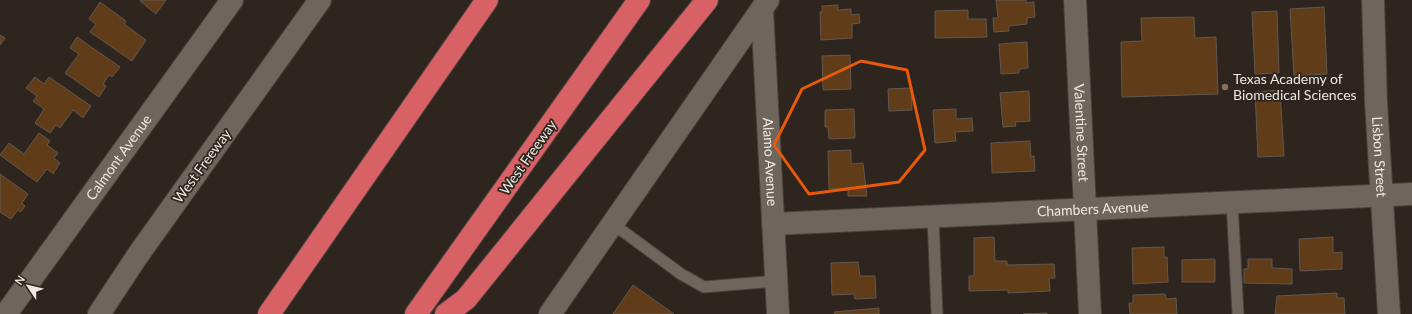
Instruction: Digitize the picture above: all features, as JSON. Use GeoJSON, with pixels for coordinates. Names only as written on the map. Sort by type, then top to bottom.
{"type":"FeatureCollection","features":[{"type":"Feature","properties":{"kind":"highway"},"geometry":{"type":"LineString","coordinates":[[269,314],[487,0]]}},
{"type":"Feature","properties":{"kind":"highway","name":"West Freeway"},"geometry":{"type":"LineString","coordinates":[[416,314],[639,0]]}},
{"type":"Feature","properties":{"kind":"highway"},"geometry":{"type":"LineString","coordinates":[[446,314],[466,299],[707,0]]}},
{"type":"Feature","properties":{"kind":"street","name":"Calmont Avenue"},"geometry":{"type":"LineString","coordinates":[[6,314],[232,0]]}},
{"type":"Feature","properties":{"kind":"street","name":"West Freeway"},"geometry":{"type":"LineString","coordinates":[[99,314],[138,255],[320,0]]}},
{"type":"Feature","properties":{"kind":"street","name":"Valentine Street"},"geometry":{"type":"LineString","coordinates":[[1075,0],[1090,314]]}},
{"type":"Feature","properties":{"kind":"street","name":"Lisbon Street"},"geometry":{"type":"LineString","coordinates":[[1373,0],[1376,102],[1390,314]]}},
{"type":"Feature","properties":{"kind":"street"},"geometry":{"type":"LineString","coordinates":[[550,314],[765,4]]}},
{"type":"Feature","properties":{"kind":"street","name":"Alamo Avenue"},"geometry":{"type":"LineString","coordinates":[[765,4],[773,224],[778,314]]}},
{"type":"Feature","properties":{"kind":"street","name":"Chambers Avenue"},"geometry":{"type":"LineString","coordinates":[[773,224],[1412,194]]}},
{"type":"Feature","properties":{"kind":"lane"},"geometry":{"type":"LineString","coordinates":[[1232,202],[1238,314]]}},
{"type":"Feature","properties":{"kind":"lane"},"geometry":{"type":"LineString","coordinates":[[933,217],[937,314]]}},
{"type":"Feature","properties":{"kind":"lane"},"geometry":{"type":"LineString","coordinates":[[613,224],[681,274],[704,287],[776,281]]}},
{"type":"Feature","properties":{"kind":"highlighted area"},"geometry":{"type":"Polygon","coordinates":[[[861,61],[907,70],[925,150],[899,182],[809,194],[774,145],[802,89],[861,61]]]}},
{"type":"Feature","properties":{"kind":"building"},"geometry":{"type":"Polygon","coordinates":[[[166,0],[156,14],[140,1],[166,0]]]}},
{"type":"Feature","properties":{"kind":"building"},"geometry":{"type":"Polygon","coordinates":[[[996,0],[1026,0],[1026,3],[1034,2],[1035,17],[1027,18],[1027,24],[1009,26],[1009,31],[994,32],[993,18],[998,18],[996,0]]]}},
{"type":"Feature","properties":{"kind":"building"},"geometry":{"type":"Polygon","coordinates":[[[100,2],[126,21],[124,24],[146,40],[132,61],[90,32],[96,24],[89,19],[100,2]]]}},
{"type":"Feature","properties":{"kind":"building"},"geometry":{"type":"Polygon","coordinates":[[[838,5],[838,10],[851,9],[851,15],[859,14],[860,23],[852,24],[852,38],[821,40],[820,12],[822,12],[822,6],[838,5]]]}},
{"type":"Feature","properties":{"kind":"building"},"geometry":{"type":"Polygon","coordinates":[[[1324,7],[1327,74],[1294,76],[1290,9],[1324,7]]]}},
{"type":"Feature","properties":{"kind":"building"},"geometry":{"type":"Polygon","coordinates":[[[968,10],[968,19],[986,19],[987,37],[935,38],[935,11],[968,10]]]}},
{"type":"Feature","properties":{"kind":"building"},"geometry":{"type":"Polygon","coordinates":[[[1277,11],[1279,73],[1255,74],[1252,12],[1277,11]]]}},
{"type":"Feature","properties":{"kind":"building"},"geometry":{"type":"Polygon","coordinates":[[[1194,17],[1195,38],[1216,37],[1218,94],[1122,97],[1121,42],[1142,41],[1141,18],[1194,17]]]}},
{"type":"Feature","properties":{"kind":"building"},"geometry":{"type":"Polygon","coordinates":[[[0,35],[5,38],[0,45],[0,35]]]}},
{"type":"Feature","properties":{"kind":"building"},"geometry":{"type":"Polygon","coordinates":[[[77,37],[120,67],[112,77],[109,75],[103,84],[106,86],[99,97],[65,73],[79,54],[70,48],[77,37]]]}},
{"type":"Feature","properties":{"kind":"building"},"geometry":{"type":"Polygon","coordinates":[[[1027,42],[1028,68],[1019,69],[1019,73],[1001,74],[999,44],[1027,42]]]}},
{"type":"Feature","properties":{"kind":"building"},"geometry":{"type":"Polygon","coordinates":[[[850,55],[851,89],[823,90],[822,56],[850,55]]]}},
{"type":"Feature","properties":{"kind":"building"},"geometry":{"type":"Polygon","coordinates":[[[35,77],[44,84],[49,77],[91,106],[83,118],[73,110],[60,128],[56,125],[50,133],[35,123],[44,109],[33,101],[37,96],[26,88],[35,77]]]}},
{"type":"Feature","properties":{"kind":"building"},"geometry":{"type":"Polygon","coordinates":[[[911,88],[912,110],[889,111],[888,89],[911,88]]]}},
{"type":"Feature","properties":{"kind":"building"},"geometry":{"type":"Polygon","coordinates":[[[1280,90],[1284,156],[1258,157],[1255,92],[1280,90]]]}},
{"type":"Feature","properties":{"kind":"building"},"geometry":{"type":"Polygon","coordinates":[[[1029,91],[1030,121],[1015,122],[1016,126],[1003,127],[1000,93],[1029,91]]]}},
{"type":"Feature","properties":{"kind":"building"},"geometry":{"type":"Polygon","coordinates":[[[854,109],[855,138],[829,139],[828,127],[825,127],[825,110],[854,109]]]}},
{"type":"Feature","properties":{"kind":"building"},"geometry":{"type":"Polygon","coordinates":[[[956,109],[956,119],[972,118],[973,131],[955,132],[956,141],[935,143],[933,110],[956,109]]]}},
{"type":"Feature","properties":{"kind":"building"},"geometry":{"type":"Polygon","coordinates":[[[39,133],[50,141],[47,145],[58,153],[54,158],[60,163],[53,174],[47,169],[37,182],[0,155],[9,143],[24,154],[39,133]]]}},
{"type":"Feature","properties":{"kind":"building"},"geometry":{"type":"Polygon","coordinates":[[[1030,141],[1031,157],[1034,156],[1035,171],[992,173],[991,143],[1030,141]]]}},
{"type":"Feature","properties":{"kind":"building"},"geometry":{"type":"Polygon","coordinates":[[[851,150],[851,164],[863,163],[867,196],[848,196],[848,189],[829,189],[828,151],[851,150]]]}},
{"type":"Feature","properties":{"kind":"building"},"geometry":{"type":"Polygon","coordinates":[[[0,174],[28,194],[22,203],[25,206],[21,212],[18,210],[11,219],[0,212],[0,174]]]}},
{"type":"Feature","properties":{"kind":"building"},"geometry":{"type":"Polygon","coordinates":[[[994,237],[995,261],[1007,261],[1007,265],[1054,264],[1055,278],[1049,278],[1050,291],[1008,293],[1008,290],[969,291],[969,276],[974,276],[974,238],[994,237]]]}},
{"type":"Feature","properties":{"kind":"building"},"geometry":{"type":"Polygon","coordinates":[[[1333,237],[1333,253],[1342,252],[1342,269],[1300,271],[1299,239],[1333,237]]]}},
{"type":"Feature","properties":{"kind":"building"},"geometry":{"type":"Polygon","coordinates":[[[1164,247],[1164,257],[1167,257],[1168,282],[1133,284],[1132,248],[1164,247]]]}},
{"type":"Feature","properties":{"kind":"building"},"geometry":{"type":"Polygon","coordinates":[[[1215,259],[1215,282],[1182,282],[1182,260],[1215,259]]]}},
{"type":"Feature","properties":{"kind":"building"},"geometry":{"type":"Polygon","coordinates":[[[1248,259],[1272,259],[1272,268],[1292,269],[1292,284],[1244,283],[1244,269],[1248,269],[1248,259]]]}},
{"type":"Feature","properties":{"kind":"building"},"geometry":{"type":"Polygon","coordinates":[[[858,262],[860,276],[875,276],[876,298],[855,299],[854,294],[832,295],[831,263],[858,262]]]}},
{"type":"Feature","properties":{"kind":"building"},"geometry":{"type":"Polygon","coordinates":[[[633,285],[674,314],[613,314],[633,285]]]}},
{"type":"Feature","properties":{"kind":"building"},"geometry":{"type":"Polygon","coordinates":[[[1337,293],[1337,298],[1344,298],[1345,314],[1275,314],[1277,296],[1337,293]]]}},
{"type":"Feature","properties":{"kind":"building"},"geometry":{"type":"Polygon","coordinates":[[[1165,294],[1166,299],[1176,298],[1177,314],[1130,314],[1129,303],[1133,303],[1133,295],[1165,294]]]}},
{"type":"Feature","properties":{"kind":"building"},"geometry":{"type":"Polygon","coordinates":[[[879,308],[879,314],[835,314],[834,312],[879,308]]]}},
{"type":"Feature","properties":{"kind":"building"},"geometry":{"type":"Polygon","coordinates":[[[1047,313],[1047,314],[1023,314],[1047,313]]]}},
{"type":"Feature","properties":{"kind":"place","name":"Texas Academy of Biomedical Sciences"},"geometry":{"type":"Point","coordinates":[1225,87]}}]}
